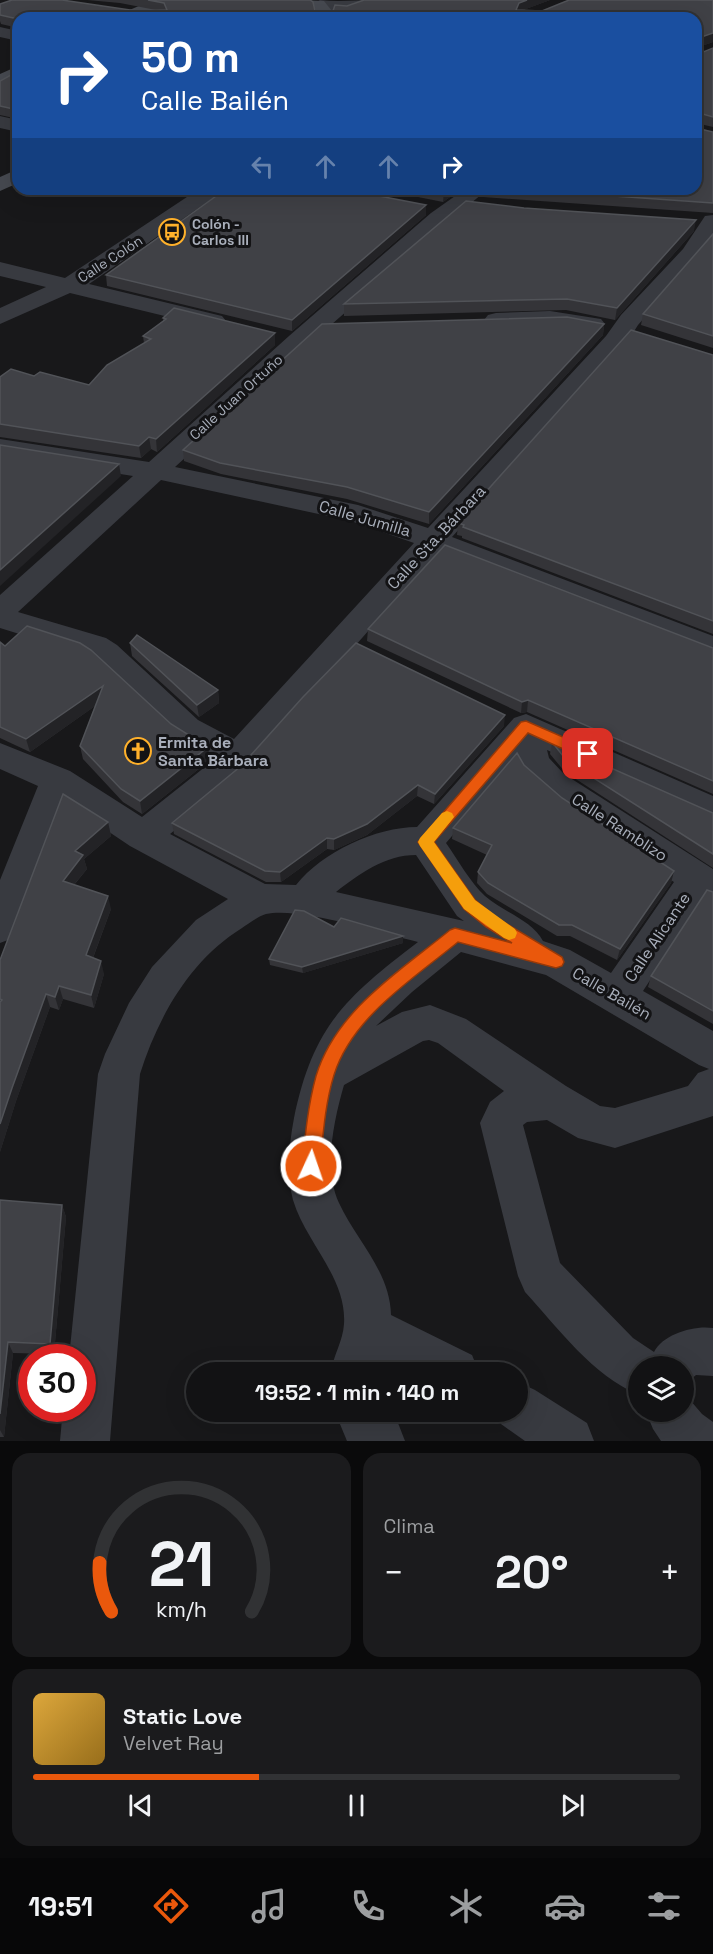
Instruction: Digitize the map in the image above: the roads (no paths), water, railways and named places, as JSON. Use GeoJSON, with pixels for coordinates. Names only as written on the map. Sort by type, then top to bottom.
{"type":"FeatureCollection","features":[{"type":"Feature","properties":{"kind":"main road"},"geometry":{"type":"LineString","coordinates":[[130,12],[166,0]]}},
{"type":"Feature","properties":{"kind":"street"},"geometry":{"type":"LineString","coordinates":[[315,5],[340,8],[360,3]]}},
{"type":"Feature","properties":{"kind":"street"},"geometry":{"type":"LineString","coordinates":[[346,12],[360,3]]}},
{"type":"Feature","properties":{"kind":"street","name":"Calle Colón"},"geometry":{"type":"LineString","coordinates":[[0,317],[69,286],[204,195]]}},
{"type":"Feature","properties":{"kind":"street","name":"Calle Juan Ortuño"},"geometry":{"type":"LineString","coordinates":[[0,612],[155,471],[296,335],[443,207],[483,198]]}},
{"type":"Feature","properties":{"kind":"street","name":"Calle Sta. Bárbara"},"geometry":{"type":"LineString","coordinates":[[143,836],[229,766],[617,339],[621,330],[687,258],[706,222]]}},
{"type":"Feature","properties":{"kind":"street"},"geometry":{"type":"LineString","coordinates":[[0,269],[240,327]]}},
{"type":"Feature","properties":{"kind":"street"},"geometry":{"type":"LineString","coordinates":[[468,321],[550,318],[580,320],[649,337]]}},
{"type":"Feature","properties":{"kind":"street"},"geometry":{"type":"LineString","coordinates":[[296,335],[351,325]]}},
{"type":"Feature","properties":{"kind":"street","name":"Calle Jumilla"},"geometry":{"type":"LineString","coordinates":[[0,447],[155,471],[347,511],[434,540],[713,648]]}},
{"type":"Feature","properties":{"kind":"street"},"geometry":{"type":"LineString","coordinates":[[0,617],[69,637],[100,650],[186,728],[238,756]]}},
{"type":"Feature","properties":{"kind":"street"},"geometry":{"type":"LineString","coordinates":[[426,842],[526,726],[713,811]]}},
{"type":"Feature","properties":{"kind":"street","name":"Calle Ramblizo"},"geometry":{"type":"LineString","coordinates":[[526,726],[533,763],[552,783],[705,883]]}},
{"type":"Feature","properties":{"kind":"street"},"geometry":{"type":"LineString","coordinates":[[0,755],[58,780],[143,836],[260,899],[209,931],[194,947],[159,989],[129,1040],[119,1074],[85,1441]]}},
{"type":"Feature","properties":{"kind":"street"},"geometry":{"type":"LineString","coordinates":[[0,927],[58,780]]}},
{"type":"Feature","properties":{"kind":"street"},"geometry":{"type":"LineString","coordinates":[[305,900],[313,888],[330,876],[379,849],[410,841],[426,842]]}},
{"type":"Feature","properties":{"kind":"street"},"geometry":{"type":"LineString","coordinates":[[426,842],[470,905],[491,922],[556,962]]}},
{"type":"Feature","properties":{"kind":"street","name":"Calle Alicante"},"geometry":{"type":"LineString","coordinates":[[618,996],[705,883]]}},
{"type":"Feature","properties":{"kind":"street","name":"Calle Bailén"},"geometry":{"type":"LineString","coordinates":[[260,899],[305,900],[455,934],[556,962],[713,1052]]}},
{"type":"Feature","properties":{"kind":"street"},"geometry":{"type":"LineString","coordinates":[[358,1362],[368,1328],[366,1293],[335,1241],[313,1192],[310,1178],[313,1133],[325,1074],[347,1032],[373,1003],[455,934]]}},
{"type":"Feature","properties":{"kind":"street"},"geometry":{"type":"LineString","coordinates":[[325,1074],[416,1024],[430,1022],[452,1031],[551,1100],[593,1124],[615,1128],[702,1101],[713,1086]]}},
{"type":"Feature","properties":{"kind":"street"},"geometry":{"type":"LineString","coordinates":[[551,1100],[514,1104],[505,1112],[501,1123],[541,1276],[616,1354],[628,1363]]}},
{"type":"Feature","properties":{"kind":"street"},"geometry":{"type":"LineString","coordinates":[[368,1328],[435,1362]]}},
{"type":"Feature","properties":{"kind":"street"},"geometry":{"type":"LineString","coordinates":[[684,1356],[696,1351],[713,1352]]}},
{"type":"Feature","properties":{"kind":"street"},"geometry":{"type":"LineString","coordinates":[[528,1414],[569,1441]]}},
{"type":"Feature","properties":{"kind":"street"},"geometry":{"type":"LineString","coordinates":[[364,1422],[380,1441]]}},
{"type":"Feature","properties":{"kind":"street"},"geometry":{"type":"LineString","coordinates":[[677,1422],[684,1432],[698,1441]]}},
{"type":"Feature","properties":{"kind":"place","name":"Colón - Carlos III"},"geometry":{"type":"Point","coordinates":[172,232]}},
{"type":"Feature","properties":{"kind":"place","name":"Ermita de Santa Bárbara"},"geometry":{"type":"Point","coordinates":[138,751]}}]}
